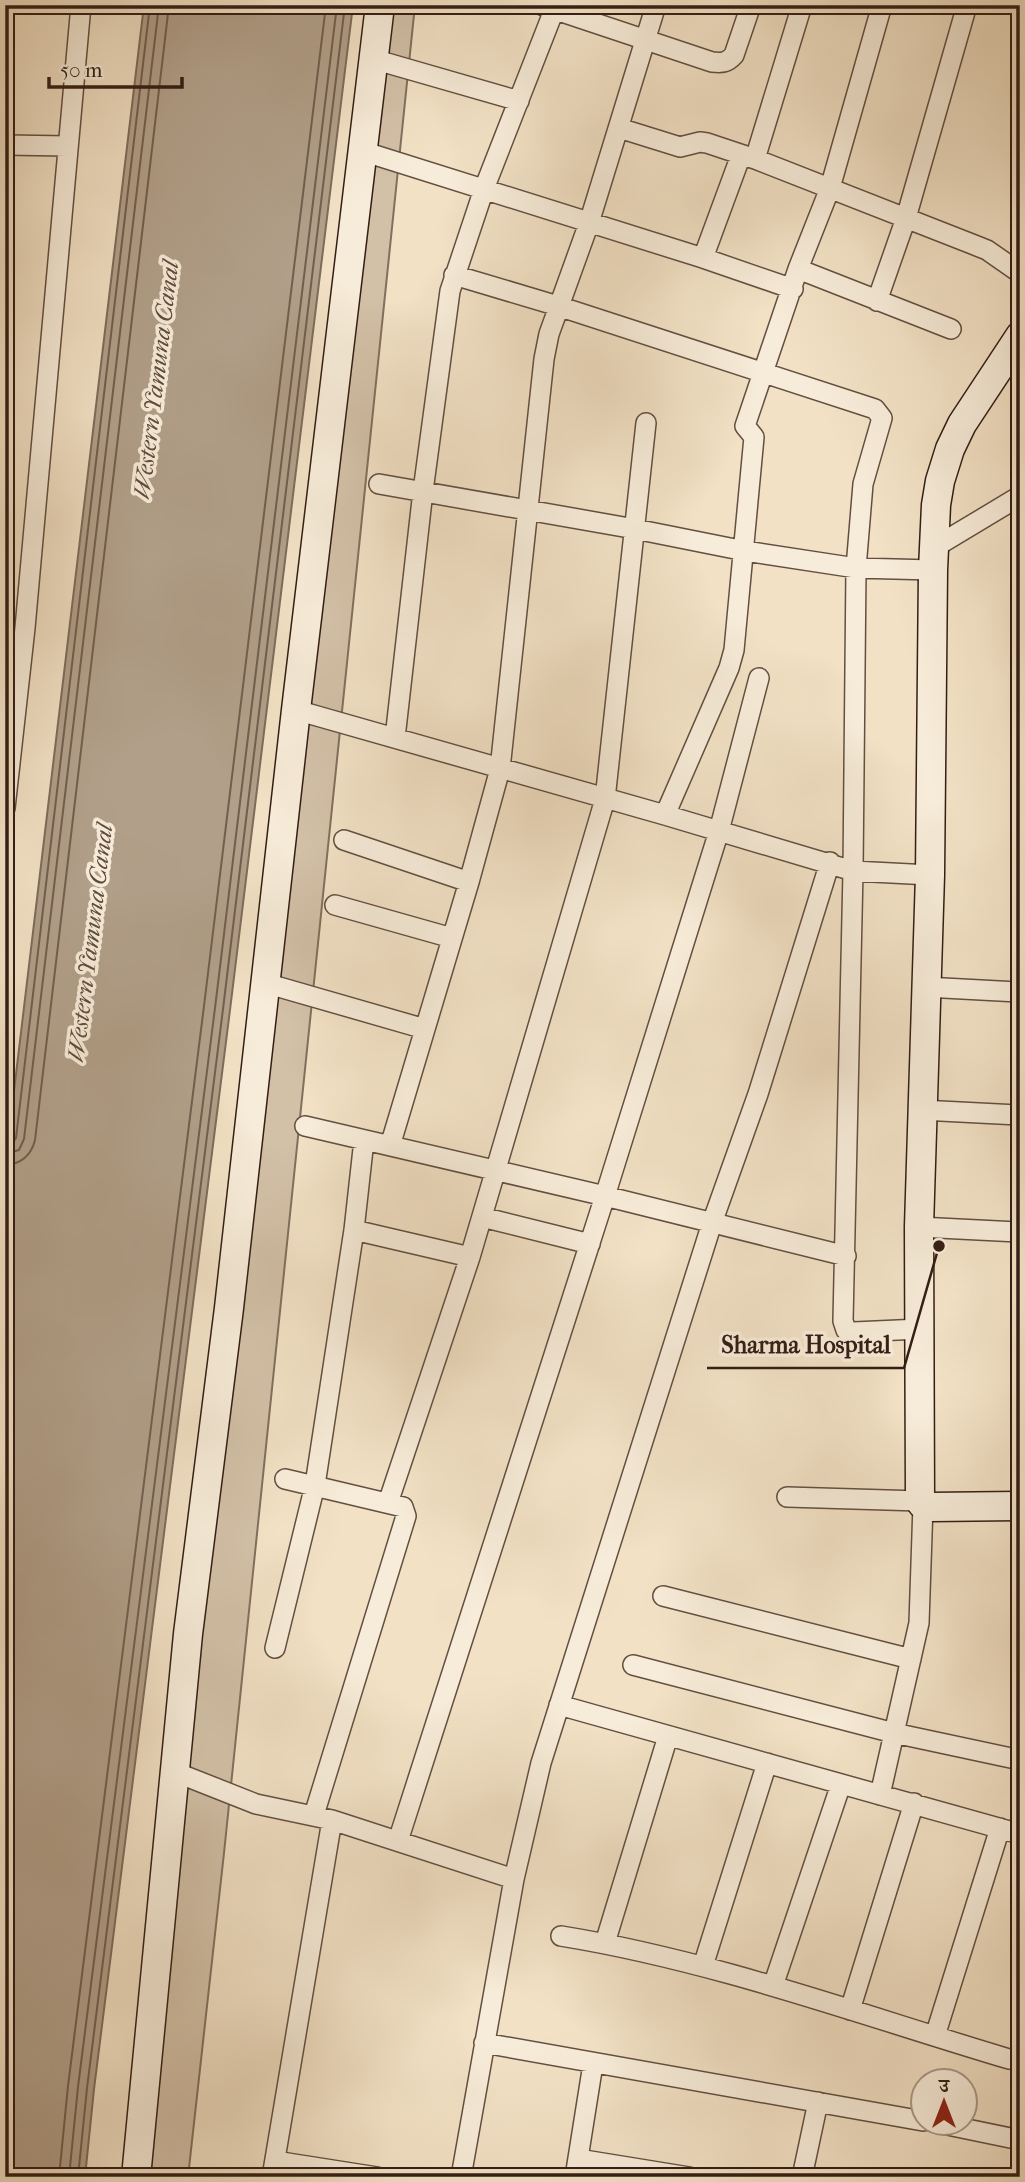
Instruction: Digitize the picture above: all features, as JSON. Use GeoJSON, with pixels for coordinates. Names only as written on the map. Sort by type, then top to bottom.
{"type":"FeatureCollection","features":[{"type":"Feature","properties":{"kind":"street"},"geometry":{"type":"LineString","coordinates":[[5,807],[26,628],[81,5]]}},
{"type":"Feature","properties":{"kind":"street"},"geometry":{"type":"LineString","coordinates":[[136,2177],[188,1634],[229,1308],[296,710],[380,5]]}},
{"type":"Feature","properties":{"kind":"street"},"geometry":{"type":"LineString","coordinates":[[390,1146],[500,768],[544,359],[549,334],[589,223],[656,5]]}},
{"type":"Feature","properties":{"kind":"street"},"geometry":{"type":"LineString","coordinates":[[395,738],[422,491],[454,275],[551,7],[712,62],[729,61],[734,55],[751,5]]}},
{"type":"Feature","properties":{"kind":"street"},"geometry":{"type":"LineString","coordinates":[[703,258],[748,157],[802,5]]}},
{"type":"Feature","properties":{"kind":"street"},"geometry":{"type":"LineString","coordinates":[[665,815],[729,668],[736,637],[754,437],[745,426],[798,269],[830,188],[882,5]]}},
{"type":"Feature","properties":{"kind":"street"},"geometry":{"type":"LineString","coordinates":[[877,301],[906,218],[967,5]]}},
{"type":"Feature","properties":{"kind":"street"},"geometry":{"type":"LineString","coordinates":[[373,58],[519,101]]}},
{"type":"Feature","properties":{"kind":"street"},"geometry":{"type":"LineString","coordinates":[[619,128],[680,147],[700,142],[748,157],[987,250],[1020,273]]}},
{"type":"Feature","properties":{"kind":"street"},"geometry":{"type":"LineString","coordinates":[[5,145],[68,146]]}},
{"type":"Feature","properties":{"kind":"street"},"geometry":{"type":"LineString","coordinates":[[362,151],[793,289]]}},
{"type":"Feature","properties":{"kind":"street"},"geometry":{"type":"LineString","coordinates":[[798,269],[951,329]]}},
{"type":"Feature","properties":{"kind":"street"},"geometry":{"type":"LineString","coordinates":[[454,275],[875,409],[882,418],[863,484],[856,568],[853,871],[843,1321],[846,1330],[854,1332],[920,1329]]}},
{"type":"Feature","properties":{"kind":"street"},"geometry":{"type":"LineString","coordinates":[[880,1795],[919,1623],[919,1227],[930,875],[936,505],[950,449],[962,424],[1020,336]]}},
{"type":"Feature","properties":{"kind":"street"},"geometry":{"type":"LineString","coordinates":[[388,1503],[470,1257],[605,799],[646,423]]}},
{"type":"Feature","properties":{"kind":"street"},"geometry":{"type":"LineString","coordinates":[[379,484],[745,551],[856,568],[934,559],[1020,496]]}},
{"type":"Feature","properties":{"kind":"street"},"geometry":{"type":"LineString","coordinates":[[398,1841],[590,1244],[719,831],[759,678]]}},
{"type":"Feature","properties":{"kind":"street"},"geometry":{"type":"LineString","coordinates":[[296,710],[830,862],[853,871],[930,875]]}},
{"type":"Feature","properties":{"kind":"street"},"geometry":{"type":"LineString","coordinates":[[344,841],[469,882]]}},
{"type":"Feature","properties":{"kind":"street"},"geometry":{"type":"LineString","coordinates":[[461,2177],[514,1879],[535,1786],[558,1705],[712,1223],[758,1094],[830,862]]}},
{"type":"Feature","properties":{"kind":"street"},"geometry":{"type":"LineString","coordinates":[[335,905],[452,939]]}},
{"type":"Feature","properties":{"kind":"street"},"geometry":{"type":"LineString","coordinates":[[265,983],[425,1029]]}},
{"type":"Feature","properties":{"kind":"street"},"geometry":{"type":"LineString","coordinates":[[925,987],[1020,992]]}},
{"type":"Feature","properties":{"kind":"street"},"geometry":{"type":"LineString","coordinates":[[921,1111],[1020,1115]]}},
{"type":"Feature","properties":{"kind":"street"},"geometry":{"type":"LineString","coordinates":[[305,1126],[846,1256]]}},
{"type":"Feature","properties":{"kind":"street"},"geometry":{"type":"LineString","coordinates":[[275,1648],[315,1485],[354,1230],[364,1140]]}},
{"type":"Feature","properties":{"kind":"street"},"geometry":{"type":"LineString","coordinates":[[482,1217],[590,1244]]}},
{"type":"Feature","properties":{"kind":"street"},"geometry":{"type":"LineString","coordinates":[[919,1227],[1020,1232]]}},
{"type":"Feature","properties":{"kind":"street"},"geometry":{"type":"LineString","coordinates":[[354,1230],[470,1257]]}},
{"type":"Feature","properties":{"kind":"street"},"geometry":{"type":"LineString","coordinates":[[285,1479],[403,1507],[406,1516],[323,1818],[274,2169],[368,2176]]}},
{"type":"Feature","properties":{"kind":"street"},"geometry":{"type":"LineString","coordinates":[[787,1497],[1020,1506]]}},
{"type":"Feature","properties":{"kind":"street"},"geometry":{"type":"LineString","coordinates":[[663,1596],[911,1659]]}},
{"type":"Feature","properties":{"kind":"street"},"geometry":{"type":"LineString","coordinates":[[634,1665],[894,1732],[1020,1760]]}},
{"type":"Feature","properties":{"kind":"street"},"geometry":{"type":"LineString","coordinates":[[558,1705],[1020,1834]]}},
{"type":"Feature","properties":{"kind":"street"},"geometry":{"type":"LineString","coordinates":[[605,1943],[668,1736]]}},
{"type":"Feature","properties":{"kind":"street"},"geometry":{"type":"LineString","coordinates":[[703,1966],[767,1763]]}},
{"type":"Feature","properties":{"kind":"street"},"geometry":{"type":"LineString","coordinates":[[175,1772],[256,1804],[323,1818],[514,1879]]}},
{"type":"Feature","properties":{"kind":"street"},"geometry":{"type":"LineString","coordinates":[[773,1986],[841,1784]]}},
{"type":"Feature","properties":{"kind":"street"},"geometry":{"type":"LineString","coordinates":[[850,2010],[915,1803]]}},
{"type":"Feature","properties":{"kind":"street"},"geometry":{"type":"LineString","coordinates":[[935,2036],[1000,1828]]}},
{"type":"Feature","properties":{"kind":"street"},"geometry":{"type":"LineString","coordinates":[[561,1936],[605,1943],[703,1966],[1009,2059],[1020,2060]]}},
{"type":"Feature","properties":{"kind":"street"},"geometry":{"type":"LineString","coordinates":[[484,2043],[909,2118]]}},
{"type":"Feature","properties":{"kind":"street"},"geometry":{"type":"LineString","coordinates":[[593,2064],[577,2168],[689,2177]]}},
{"type":"Feature","properties":{"kind":"street"},"geometry":{"type":"LineString","coordinates":[[802,2177],[818,2102]]}},
{"type":"Feature","properties":{"kind":"street"},"geometry":{"type":"LineString","coordinates":[[979,2132],[1020,2140]]}},
{"type":"Feature","properties":{"kind":"shaded area"},"geometry":{"type":"Polygon","coordinates":[[[389,5],[415,5],[224,1853],[188,2177],[139,2177],[389,5]]]}},
{"type":"Feature","properties":{"kind":"water","name":"Western Yamuna Canal"},"geometry":{"type":"Polygon","coordinates":[[[144,5],[353,5],[85,2177],[5,2177],[5,1166],[144,5]]]}},
{"type":"Feature","properties":{"kind":"place","name":"Sharma Hospital"},"geometry":{"type":"Point","coordinates":[939,1246]}}]}
